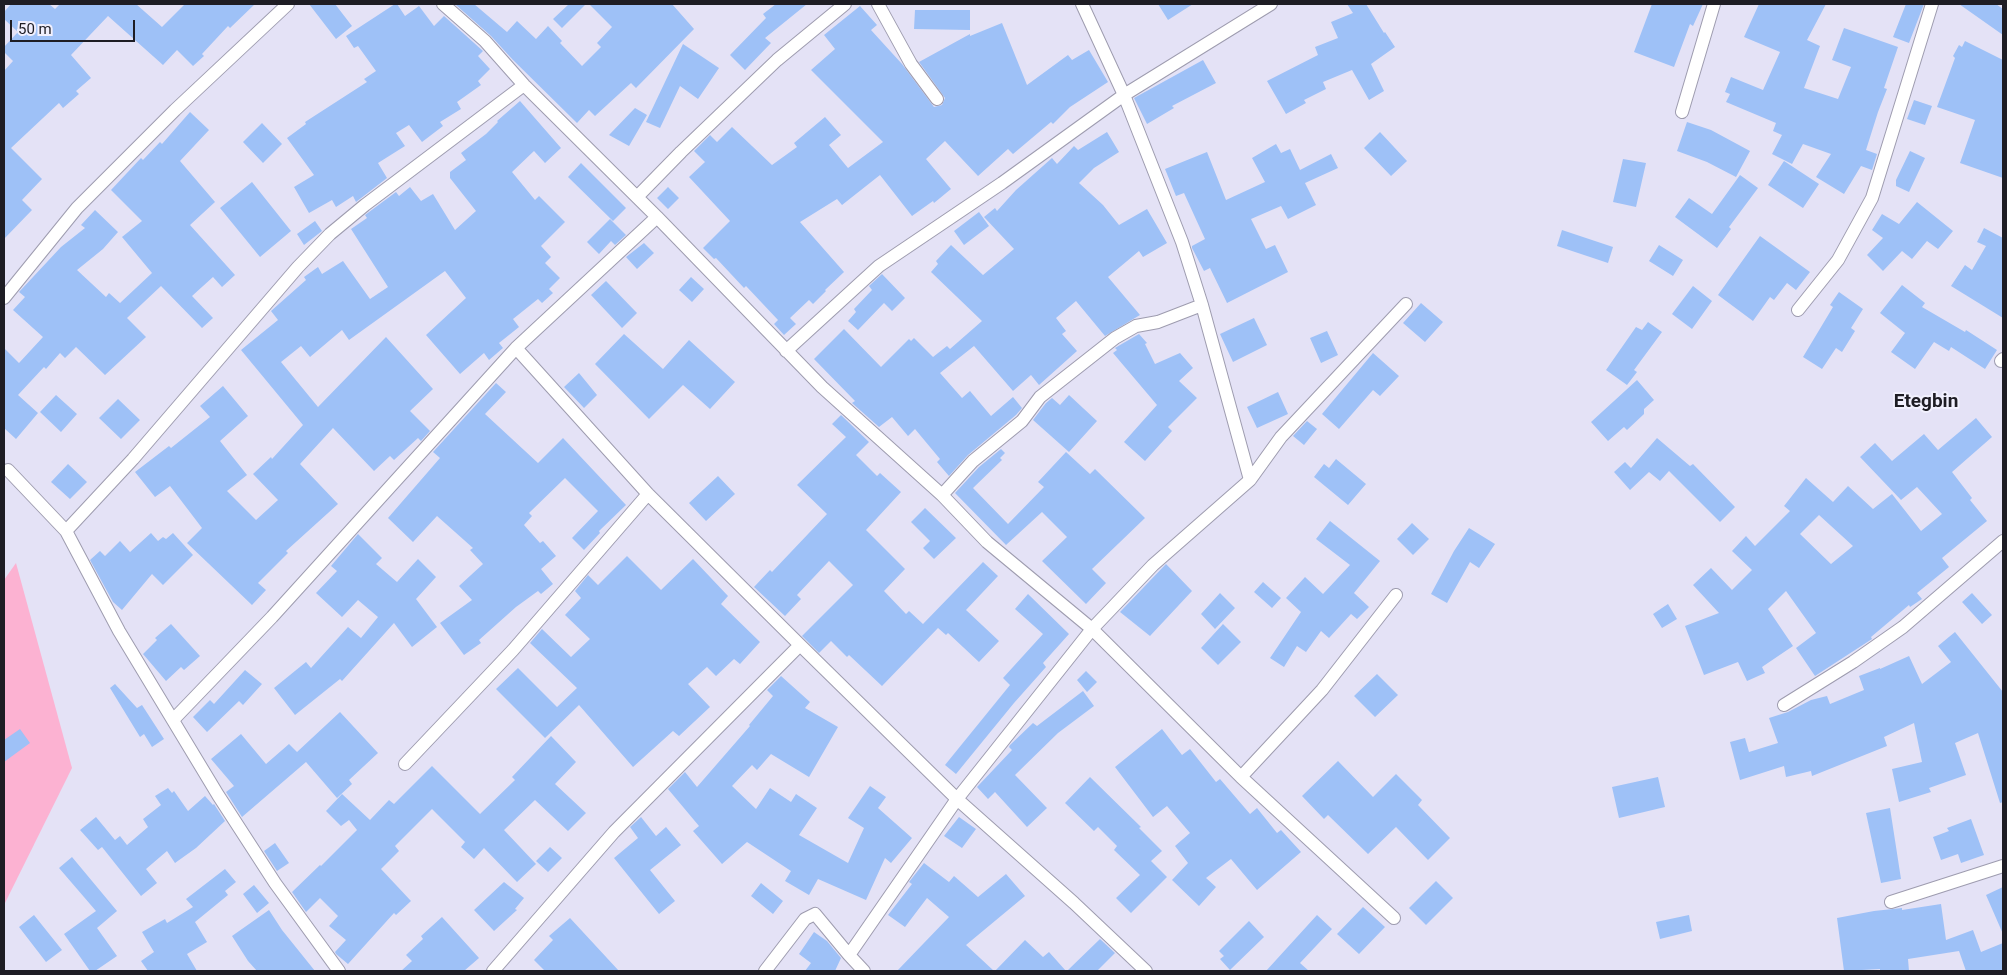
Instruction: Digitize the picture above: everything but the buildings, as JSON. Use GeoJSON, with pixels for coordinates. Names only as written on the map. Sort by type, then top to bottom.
{"type":"FeatureCollection","features":[{"type":"Feature","properties":{"kind":"street"},"geometry":{"type":"LineString","coordinates":[[4,298],[77,208],[175,110],[288,4]]}},
{"type":"Feature","properties":{"kind":"street"},"geometry":{"type":"LineString","coordinates":[[443,4],[484,41],[524,85],[638,197],[822,388],[942,495],[987,542],[1092,629],[1242,777],[1394,918]]}},
{"type":"Feature","properties":{"kind":"street"},"geometry":{"type":"LineString","coordinates":[[638,197],[758,78],[845,4]]}},
{"type":"Feature","properties":{"kind":"street"},"geometry":{"type":"LineString","coordinates":[[878,4],[911,64],[937,99]]}},
{"type":"Feature","properties":{"kind":"street"},"geometry":{"type":"LineString","coordinates":[[1082,4],[1124,95],[1182,242],[1202,305],[1250,480]]}},
{"type":"Feature","properties":{"kind":"street"},"geometry":{"type":"LineString","coordinates":[[786,352],[879,266],[1002,183],[1124,95],[1271,4]]}},
{"type":"Feature","properties":{"kind":"street"},"geometry":{"type":"LineString","coordinates":[[1682,112],[1714,4]]}},
{"type":"Feature","properties":{"kind":"street"},"geometry":{"type":"LineString","coordinates":[[1798,310],[1838,260],[1872,198],[1932,4]]}},
{"type":"Feature","properties":{"kind":"street"},"geometry":{"type":"LineString","coordinates":[[66,531],[133,459],[298,267],[330,234],[365,205],[524,85]]}},
{"type":"Feature","properties":{"kind":"street"},"geometry":{"type":"LineString","coordinates":[[173,720],[272,618],[516,348],[657,217]]}},
{"type":"Feature","properties":{"kind":"street"},"geometry":{"type":"LineString","coordinates":[[849,955],[958,799],[1092,629],[1153,565],[1250,480],[1281,437],[1406,304]]}},
{"type":"Feature","properties":{"kind":"street"},"geometry":{"type":"LineString","coordinates":[[942,495],[973,461],[1022,422],[1040,397],[1115,338],[1136,326],[1158,322],[1202,305]]}},
{"type":"Feature","properties":{"kind":"street"},"geometry":{"type":"LineString","coordinates":[[516,348],[648,494],[800,645],[958,799],[1074,903],[1146,971]]}},
{"type":"Feature","properties":{"kind":"street"},"geometry":{"type":"LineString","coordinates":[[5,469],[66,531],[119,631],[274,884],[339,971]]}},
{"type":"Feature","properties":{"kind":"street"},"geometry":{"type":"LineString","coordinates":[[405,764],[513,650],[648,494]]}},
{"type":"Feature","properties":{"kind":"street"},"geometry":{"type":"LineString","coordinates":[[1784,705],[1853,662],[1903,627],[2003,541]]}},
{"type":"Feature","properties":{"kind":"street"},"geometry":{"type":"LineString","coordinates":[[1242,777],[1322,690],[1396,595]]}},
{"type":"Feature","properties":{"kind":"street"},"geometry":{"type":"LineString","coordinates":[[492,971],[614,832],[800,645]]}},
{"type":"Feature","properties":{"kind":"street"},"geometry":{"type":"LineString","coordinates":[[1891,902],[2003,866]]}},
{"type":"Feature","properties":{"kind":"street"},"geometry":{"type":"LineString","coordinates":[[766,971],[805,918],[815,914],[864,971]]}},
{"type":"Feature","properties":{"kind":"shaded area"},"geometry":{"type":"Polygon","coordinates":[[[16,563],[72,768],[4,905],[4,580],[16,563]]]}},
{"type":"Feature","properties":{"kind":"district","name":"Etegbin"},"geometry":{"type":"Point","coordinates":[1926,402]}}]}
